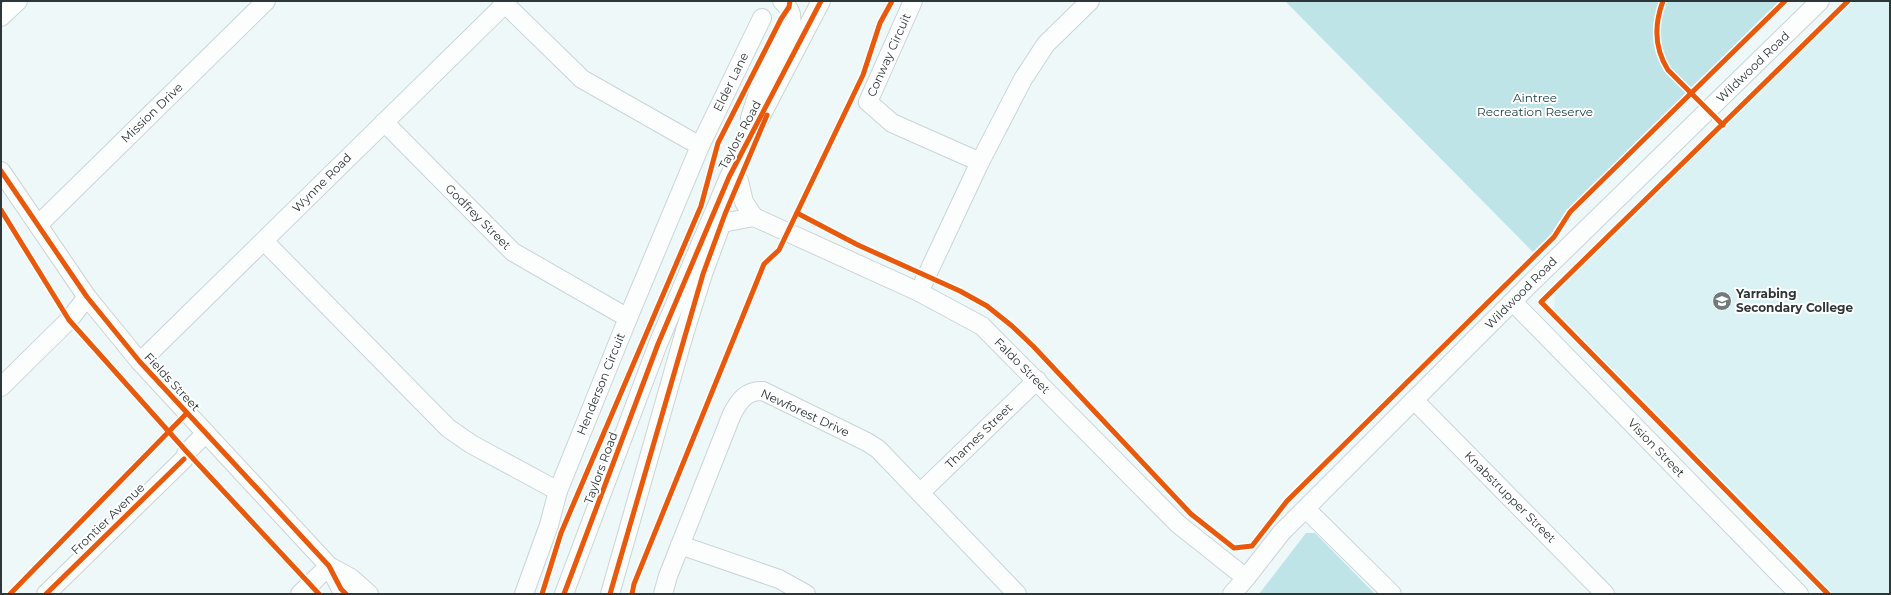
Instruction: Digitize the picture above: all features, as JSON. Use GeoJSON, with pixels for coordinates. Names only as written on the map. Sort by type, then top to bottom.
{"type":"FeatureCollection","features":[{"type":"Feature","properties":{"kind":"street"},"geometry":{"type":"LineString","coordinates":[[1,17],[18,1]]}},
{"type":"Feature","properties":{"kind":"street","name":"Mission Drive"},"geometry":{"type":"LineString","coordinates":[[38,225],[266,1]]}},
{"type":"Feature","properties":{"kind":"street"},"geometry":{"type":"LineString","coordinates":[[722,222],[754,217],[744,202],[734,179],[760,90],[790,30],[793,19],[792,13],[782,1]]}},
{"type":"Feature","properties":{"kind":"street","name":"Taylors Road"},"geometry":{"type":"LineString","coordinates":[[564,594],[658,344],[734,179],[821,1]]}},
{"type":"Feature","properties":{"kind":"street","name":"Conway Circuit"},"geometry":{"type":"LineString","coordinates":[[913,1],[868,102],[892,123],[980,162]]}},
{"type":"Feature","properties":{"kind":"street"},"geometry":{"type":"LineString","coordinates":[[919,292],[980,162],[1024,79],[1046,44],[1090,1]]}},
{"type":"Feature","properties":{"kind":"street","name":"Wildwood Road"},"geometry":{"type":"LineString","coordinates":[[1232,594],[1281,533],[1513,302],[1820,1]]}},
{"type":"Feature","properties":{"kind":"street"},"geometry":{"type":"LineString","coordinates":[[503,2],[582,79],[700,146]]}},
{"type":"Feature","properties":{"kind":"street","name":"Wynne Road"},"geometry":{"type":"LineString","coordinates":[[140,362],[384,122],[503,2]]}},
{"type":"Feature","properties":{"kind":"street","name":"Elder Lane"},"geometry":{"type":"LineString","coordinates":[[700,146],[762,18]]}},
{"type":"Feature","properties":{"kind":"street","name":"Godfrey Street"},"geometry":{"type":"LineString","coordinates":[[384,122],[513,252],[628,318]]}},
{"type":"Feature","properties":{"kind":"street","name":"Henderson Circuit"},"geometry":{"type":"LineString","coordinates":[[524,594],[549,525],[558,491],[700,146]]}},
{"type":"Feature","properties":{"kind":"street","name":"Fields Street"},"geometry":{"type":"LineString","coordinates":[[1,170],[87,298],[140,362],[329,566],[341,589],[346,594]]}},
{"type":"Feature","properties":{"kind":"street","name":"Taylors Road"},"geometry":{"type":"LineString","coordinates":[[612,591],[685,331],[703,274],[722,222],[734,179]]}},
{"type":"Feature","properties":{"kind":"street","name":"Faldo Street"},"geometry":{"type":"LineString","coordinates":[[754,217],[919,292],[982,326],[1178,524],[1246,578]]}},
{"type":"Feature","properties":{"kind":"street"},"geometry":{"type":"LineString","coordinates":[[264,240],[448,428],[471,444],[558,491]]}},
{"type":"Feature","properties":{"kind":"street"},"geometry":{"type":"LineString","coordinates":[[1,387],[70,320],[87,298]]}},
{"type":"Feature","properties":{"kind":"street","name":"Vision Street"},"geometry":{"type":"LineString","coordinates":[[1513,302],[1799,594]]}},
{"type":"Feature","properties":{"kind":"street","name":"Thames Street"},"geometry":{"type":"LineString","coordinates":[[920,492],[1037,380]]}},
{"type":"Feature","properties":{"kind":"street","name":"Newforest Drive"},"geometry":{"type":"LineString","coordinates":[[663,594],[668,576],[732,414],[743,397],[756,391],[763,391],[867,442],[878,449],[1017,594]]}},
{"type":"Feature","properties":{"kind":"street","name":"Knabstrupper Street"},"geometry":{"type":"LineString","coordinates":[[1414,400],[1605,594]]}},
{"type":"Feature","properties":{"kind":"street","name":"Frontier Avenue"},"geometry":{"type":"LineString","coordinates":[[46,594],[184,459],[187,452],[206,433]]}},
{"type":"Feature","properties":{"kind":"street"},"geometry":{"type":"LineString","coordinates":[[1306,508],[1392,594]]}},
{"type":"Feature","properties":{"kind":"street"},"geometry":{"type":"LineString","coordinates":[[680,545],[779,579],[806,594]]}},
{"type":"Feature","properties":{"kind":"street"},"geometry":{"type":"LineString","coordinates":[[300,594],[329,566]]}},
{"type":"Feature","properties":{"kind":"street","name":"Fields Street"},"geometry":{"type":"LineString","coordinates":[[329,566],[350,578],[369,594]]}},
{"type":"Feature","properties":{"kind":"shaded area","name":"Yarrabing Secondary College"},"geometry":{"type":"Polygon","coordinates":[[[1848,1],[1890,1],[1890,594],[1833,594],[1554,311],[1555,291],[1848,1]]]}},
{"type":"Feature","properties":{"kind":"green space","name":"Aintree Recreation Reserve"},"geometry":{"type":"Polygon","coordinates":[[[1285,1],[1788,1],[1533,252],[1285,1]]]}},
{"type":"Feature","properties":{"kind":"green space"},"geometry":{"type":"Polygon","coordinates":[[[1306,533],[1315,533],[1375,594],[1259,594],[1306,533]]]}},
{"type":"Feature","properties":{"kind":"cycle path"},"geometry":{"type":"LineString","coordinates":[[542,594],[561,533],[701,206],[718,143],[781,19],[789,7],[790,1]]}},
{"type":"Feature","properties":{"kind":"cycle path"},"geometry":{"type":"LineString","coordinates":[[564,594],[658,344],[729,177],[821,1]]}},
{"type":"Feature","properties":{"kind":"cycle path"},"geometry":{"type":"LineString","coordinates":[[632,594],[634,584],[764,264],[779,250],[863,75],[880,23],[892,1]]}},
{"type":"Feature","properties":{"kind":"cycle path"},"geometry":{"type":"LineString","coordinates":[[1663,1],[1657,28],[1658,45],[1663,62],[1668,70],[1723,125]]}},
{"type":"Feature","properties":{"kind":"cycle path"},"geometry":{"type":"LineString","coordinates":[[797,213],[858,245],[960,291],[987,306],[1012,326],[1033,346],[1191,514],[1234,548],[1252,546],[1287,501],[1554,237],[1570,212],[1785,1]]}},
{"type":"Feature","properties":{"kind":"cycle path"},"geometry":{"type":"LineString","coordinates":[[1828,594],[1541,302],[1848,1]]}},
{"type":"Feature","properties":{"kind":"cycle path"},"geometry":{"type":"LineString","coordinates":[[610,594],[703,274],[725,214],[767,115]]}},
{"type":"Feature","properties":{"kind":"cycle path"},"geometry":{"type":"LineString","coordinates":[[1,171],[87,297],[140,362],[329,566],[341,589],[346,594]]}},
{"type":"Feature","properties":{"kind":"cycle path"},"geometry":{"type":"LineString","coordinates":[[1,210],[69,320],[187,452],[319,594]]}},
{"type":"Feature","properties":{"kind":"cycle path"},"geometry":{"type":"LineString","coordinates":[[10,594],[187,413]]}},
{"type":"Feature","properties":{"kind":"cycle path"},"geometry":{"type":"LineString","coordinates":[[46,594],[184,459]]}},
{"type":"Feature","properties":{"kind":"place","name":"Yarrabing Secondary College"},"geometry":{"type":"Point","coordinates":[1722,301]}}]}
